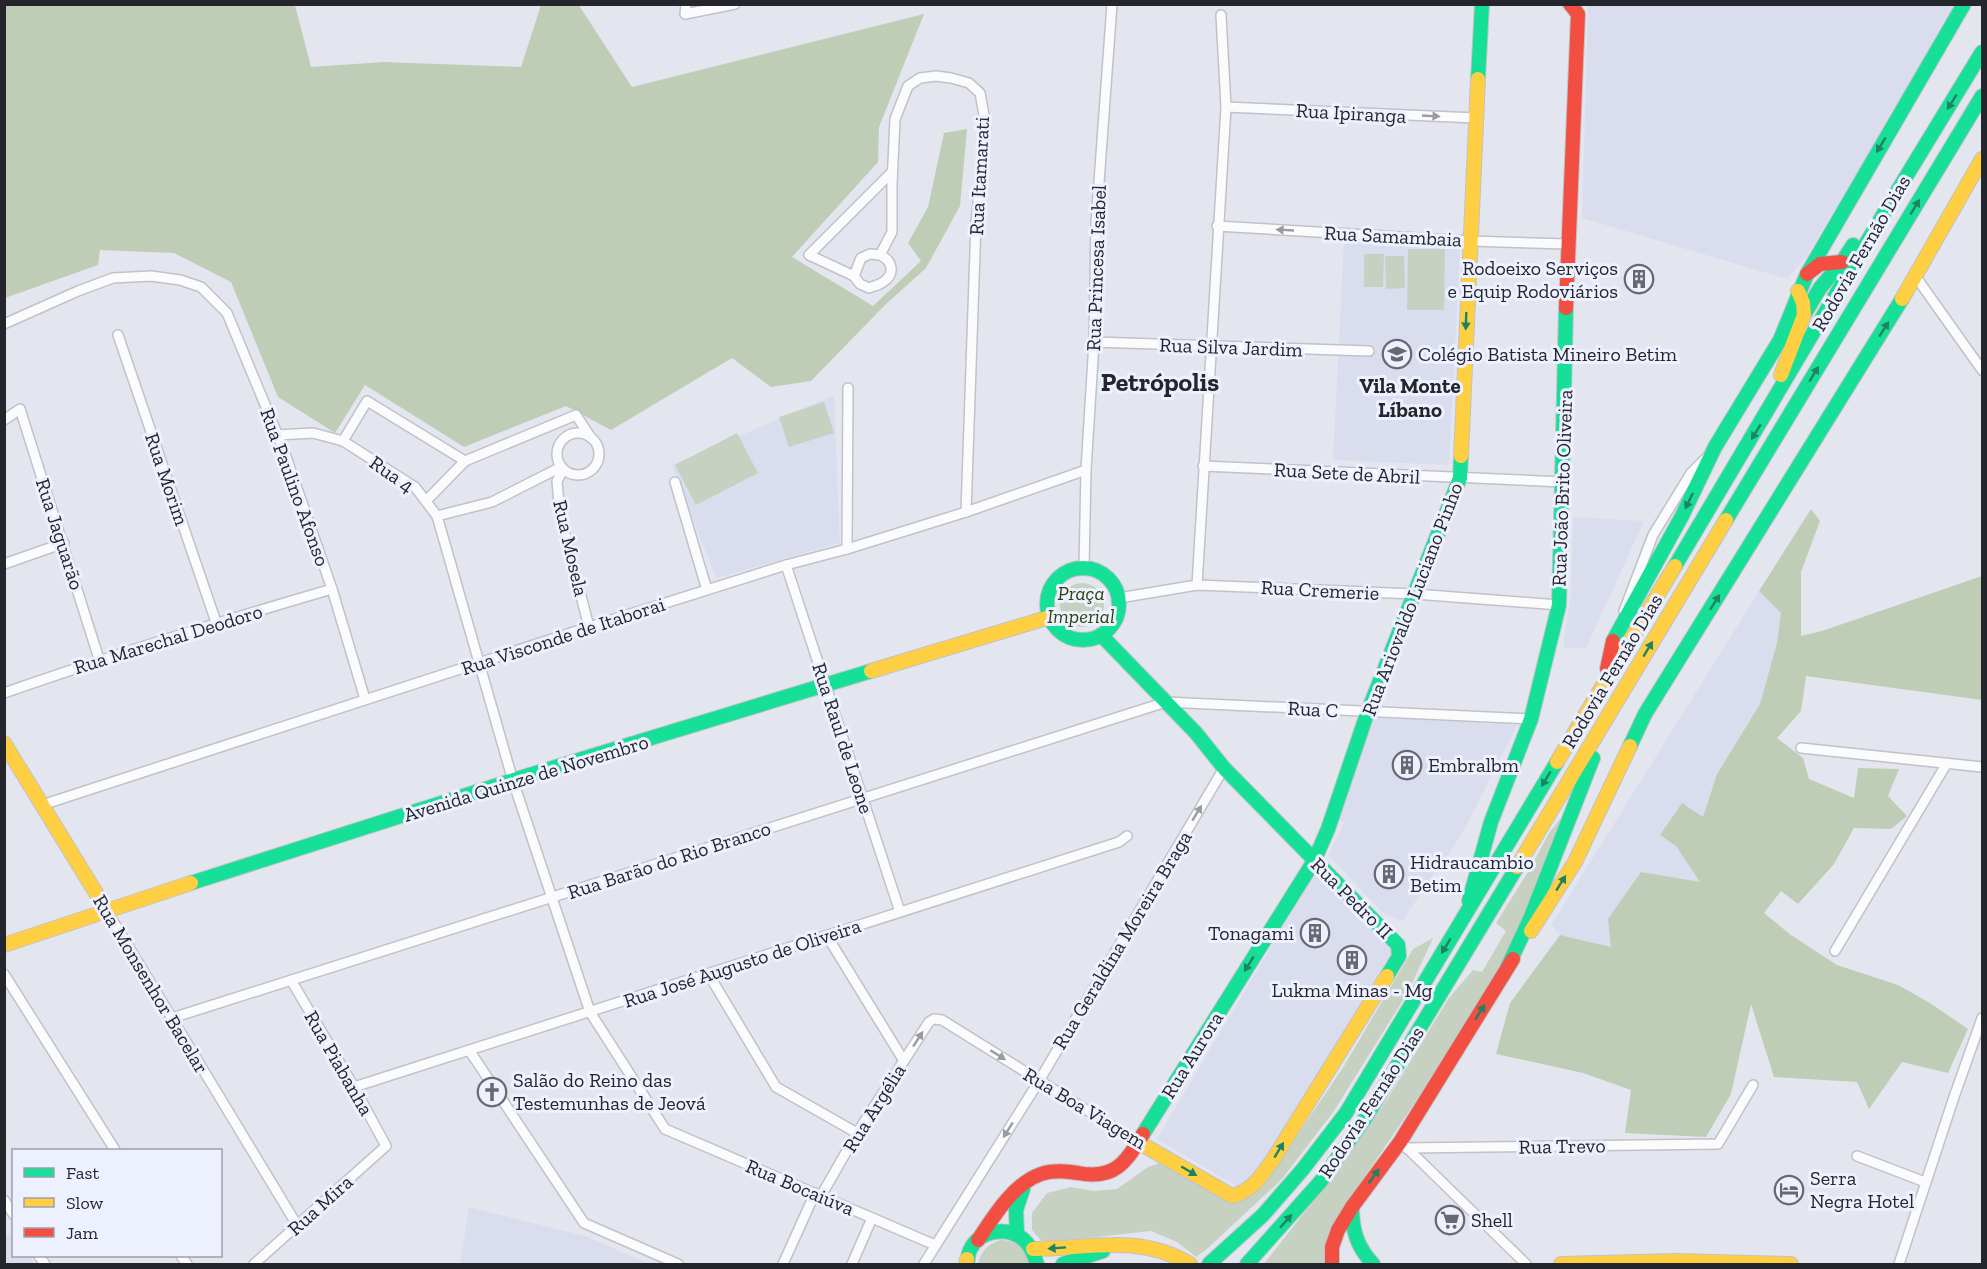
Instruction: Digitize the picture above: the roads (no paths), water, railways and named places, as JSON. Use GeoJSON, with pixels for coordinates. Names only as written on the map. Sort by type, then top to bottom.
{"type":"FeatureCollection","features":[{"type":"Feature","properties":{"kind":"main road","name":"Rua Ariovaldo Luciano Pinho"},"geometry":{"type":"LineString","coordinates":[[1314,861],[1328,829],[1368,711],[1460,478],[1482,4]]}},
{"type":"Feature","properties":{"kind":"main road","name":"Rodovia Fernão Dias"},"geometry":{"type":"LineString","coordinates":[[1605,682],[1613,641],[1682,516],[1715,447],[1780,340],[1798,291],[1838,218],[1964,4]]}},
{"type":"Feature","properties":{"kind":"main road","name":"Rua João Brito Oliveira"},"geometry":{"type":"LineString","coordinates":[[1466,911],[1491,822],[1531,719],[1559,605],[1574,9]]}},
{"type":"Feature","properties":{"kind":"main road","name":"Rodovia Fernão Dias"},"geometry":{"type":"LineString","coordinates":[[1209,1264],[1263,1215],[1303,1169],[1346,1113],[1774,402],[1890,203],[1983,52]]}},
{"type":"Feature","properties":{"kind":"main road","name":"Rodovia Fernão Dias"},"geometry":{"type":"LineString","coordinates":[[1247,1264],[1321,1181],[1366,1117],[1983,96]]}},
{"type":"Feature","properties":{"kind":"main road"},"geometry":{"type":"LineString","coordinates":[[1332,1264],[1332,1248],[1338,1230],[1352,1207],[1403,1145],[1507,968],[1575,861],[1645,714],[1916,277],[1983,159]]}},
{"type":"Feature","properties":{"kind":"main road"},"geometry":{"type":"LineString","coordinates":[[1774,402],[1781,373],[1804,315],[1820,288],[1842,262],[1872,213],[1890,203]]}},
{"type":"Feature","properties":{"kind":"main road"},"geometry":{"type":"LineString","coordinates":[[1807,274],[1820,264],[1842,262]]}},
{"type":"Feature","properties":{"kind":"main road"},"geometry":{"type":"LineString","coordinates":[[1798,291],[1803,303],[1804,315]]}},
{"type":"Feature","properties":{"kind":"main road"},"geometry":{"type":"LineString","coordinates":[[1072,569],[1096,570],[1115,586],[1119,598],[1116,619],[1110,628],[1101,635],[1084,639],[1066,635],[1056,627],[1047,606],[1048,594],[1053,583],[1072,569]]}},
{"type":"Feature","properties":{"kind":"main road","name":"Avenida Quinze de Novembro"},"geometry":{"type":"LineString","coordinates":[[4,945],[513,781],[1050,617]]}},
{"type":"Feature","properties":{"kind":"main road","name":"Rua Pedro II"},"geometry":{"type":"LineString","coordinates":[[1101,635],[1196,733],[1224,768],[1398,945],[1399,956],[1274,1158],[1253,1188],[1242,1194]]}},
{"type":"Feature","properties":{"kind":"main road"},"geometry":{"type":"LineString","coordinates":[[1507,968],[1530,919],[1586,772],[1634,672]]}},
{"type":"Feature","properties":{"kind":"main road","name":"Rua Monsenhor Bacelar"},"geometry":{"type":"LineString","coordinates":[[4,743],[107,911]]}},
{"type":"Feature","properties":{"kind":"main road","name":"Rua Aurora"},"geometry":{"type":"LineString","coordinates":[[967,1263],[977,1242],[1002,1206],[1028,1180],[1042,1173],[1058,1171],[1106,1175],[1118,1169],[1130,1157],[1314,861]]}},
{"type":"Feature","properties":{"kind":"main road","name":"Rua Boa Viagem"},"geometry":{"type":"LineString","coordinates":[[1138,1142],[1232,1196],[1242,1194]]}},
{"type":"Feature","properties":{"kind":"main road"},"geometry":{"type":"LineString","coordinates":[[1017,1234],[1016,1210],[1028,1180]]}},
{"type":"Feature","properties":{"kind":"main road"},"geometry":{"type":"LineString","coordinates":[[1352,1207],[1353,1234],[1359,1247],[1373,1264]]}},
{"type":"Feature","properties":{"kind":"main road"},"geometry":{"type":"LineString","coordinates":[[977,1242],[985,1235],[996,1231],[1017,1234],[1033,1249],[1037,1264]]}},
{"type":"Feature","properties":{"kind":"main road"},"geometry":{"type":"LineString","coordinates":[[1033,1249],[1105,1245],[1160,1248],[1190,1264]]}},
{"type":"Feature","properties":{"kind":"main road"},"geometry":{"type":"LineString","coordinates":[[1063,1264],[1124,1246]]}},
{"type":"Feature","properties":{"kind":"main road"},"geometry":{"type":"LineString","coordinates":[[1561,1264],[1652,1260],[1791,1264]]}},
{"type":"Feature","properties":{"kind":"street"},"geometry":{"type":"LineString","coordinates":[[685,10],[735,4]]}},
{"type":"Feature","properties":{"kind":"street","name":"Rua Princesa Isabel"},"geometry":{"type":"LineString","coordinates":[[1084,568],[1086,471],[1094,342],[1096,213],[1112,4]]}},
{"type":"Feature","properties":{"kind":"street"},"geometry":{"type":"LineString","coordinates":[[1197,585],[1226,107],[1221,15]]}},
{"type":"Feature","properties":{"kind":"street","name":"Rua Itamarati"},"geometry":{"type":"LineString","coordinates":[[880,255],[892,232],[895,119],[908,86],[920,78],[951,78],[969,83],[980,93],[986,126],[976,222],[966,512]]}},
{"type":"Feature","properties":{"kind":"street","name":"Rua Ipiranga"},"geometry":{"type":"LineString","coordinates":[[1226,107],[1476,118]]}},
{"type":"Feature","properties":{"kind":"street"},"geometry":{"type":"LineString","coordinates":[[854,276],[861,258],[870,254],[888,258],[891,264],[889,277],[884,282],[869,288],[860,284],[854,276],[809,255],[892,172]]}},
{"type":"Feature","properties":{"kind":"street","name":"Rua Samambaia"},"geometry":{"type":"LineString","coordinates":[[1217,226],[1470,241],[1568,244]]}},
{"type":"Feature","properties":{"kind":"street","name":"Rua Paulino Afonso"},"geometry":{"type":"LineString","coordinates":[[4,324],[113,278],[151,276],[180,280],[201,287],[227,313],[278,435],[332,589],[365,699]]}},
{"type":"Feature","properties":{"kind":"street"},"geometry":{"type":"LineString","coordinates":[[1916,277],[1983,370]]}},
{"type":"Feature","properties":{"kind":"street","name":"Rua Morim"},"geometry":{"type":"LineString","coordinates":[[118,335],[216,622]]}},
{"type":"Feature","properties":{"kind":"street","name":"Rua Silva Jardim"},"geometry":{"type":"LineString","coordinates":[[1094,342],[1369,351]]}},
{"type":"Feature","properties":{"kind":"street"},"geometry":{"type":"LineString","coordinates":[[847,549],[848,388]]}},
{"type":"Feature","properties":{"kind":"street"},"geometry":{"type":"LineString","coordinates":[[343,441],[366,401],[465,461]]}},
{"type":"Feature","properties":{"kind":"street","name":"Rua Jaguarão"},"geometry":{"type":"LineString","coordinates":[[4,420],[20,409],[99,659]]}},
{"type":"Feature","properties":{"kind":"street"},"geometry":{"type":"LineString","coordinates":[[426,501],[465,461],[576,415],[591,438],[598,449],[599,456],[594,468],[582,475],[576,475],[562,468],[557,458],[557,450],[564,438],[577,434],[591,438]]}},
{"type":"Feature","properties":{"kind":"street","name":"Rua 4"},"geometry":{"type":"LineString","coordinates":[[278,435],[313,433],[343,441],[415,487],[437,516]]}},
{"type":"Feature","properties":{"kind":"street","name":"Rua Sete de Abril"},"geometry":{"type":"LineString","coordinates":[[1203,466],[1563,482]]}},
{"type":"Feature","properties":{"kind":"street"},"geometry":{"type":"LineString","coordinates":[[562,468],[492,502],[437,516],[513,781],[590,1012]]}},
{"type":"Feature","properties":{"kind":"street","name":"Rua Mosela"},"geometry":{"type":"LineString","coordinates":[[562,468],[557,481],[560,515],[589,627]]}},
{"type":"Feature","properties":{"kind":"street","name":"Rua Visconde de Itaborai"},"geometry":{"type":"LineString","coordinates":[[42,805],[589,627],[786,565],[847,549],[966,512],[1086,471]]}},
{"type":"Feature","properties":{"kind":"street"},"geometry":{"type":"LineString","coordinates":[[675,482],[707,590]]}},
{"type":"Feature","properties":{"kind":"street"},"geometry":{"type":"LineString","coordinates":[[4,564],[64,543]]}},
{"type":"Feature","properties":{"kind":"street","name":"Rua Raul de Leone"},"geometry":{"type":"LineString","coordinates":[[786,565],[900,912]]}},
{"type":"Feature","properties":{"kind":"street","name":"Rua Cremerie"},"geometry":{"type":"LineString","coordinates":[[1119,598],[1197,585],[1415,594],[1559,605]]}},
{"type":"Feature","properties":{"kind":"street","name":"Rua Marechal Deodoro"},"geometry":{"type":"LineString","coordinates":[[4,693],[99,659],[332,589]]}},
{"type":"Feature","properties":{"kind":"street","name":"Rua C"},"geometry":{"type":"LineString","coordinates":[[1167,702],[1531,719]]}},
{"type":"Feature","properties":{"kind":"street","name":"Rua Barão do Rio Branco"},"geometry":{"type":"LineString","coordinates":[[172,1018],[1167,702]]}},
{"type":"Feature","properties":{"kind":"street"},"geometry":{"type":"LineString","coordinates":[[1801,748],[1983,767]]}},
{"type":"Feature","properties":{"kind":"street"},"geometry":{"type":"LineString","coordinates":[[1835,951],[1947,763]]}},
{"type":"Feature","properties":{"kind":"street","name":"Rua Geraldina Moreira Braga"},"geometry":{"type":"LineString","coordinates":[[924,1264],[1039,1081],[1224,768]]}},
{"type":"Feature","properties":{"kind":"street","name":"Rua José Augusto de Oliveira"},"geometry":{"type":"LineString","coordinates":[[354,1087],[1119,842],[1127,836]]}},
{"type":"Feature","properties":{"kind":"street","name":"Rua Monsenhor Bacelar"},"geometry":{"type":"LineString","coordinates":[[107,911],[297,1225]]}},
{"type":"Feature","properties":{"kind":"street"},"geometry":{"type":"LineString","coordinates":[[826,936],[904,1060]]}},
{"type":"Feature","properties":{"kind":"street"},"geometry":{"type":"LineString","coordinates":[[4,974],[114,1149]]}},
{"type":"Feature","properties":{"kind":"street"},"geometry":{"type":"LineString","coordinates":[[709,975],[776,1087],[857,1133]]}},
{"type":"Feature","properties":{"kind":"street","name":"Rua Piabanha"},"geometry":{"type":"LineString","coordinates":[[291,981],[386,1146]]}},
{"type":"Feature","properties":{"kind":"street","name":"Rua Bocaiúva"},"geometry":{"type":"LineString","coordinates":[[590,1012],[665,1129],[935,1245]]}},
{"type":"Feature","properties":{"kind":"street","name":"Rua Boa Viagem"},"geometry":{"type":"LineString","coordinates":[[929,1022],[934,1019],[942,1020],[1138,1142]]}},
{"type":"Feature","properties":{"kind":"street"},"geometry":{"type":"LineString","coordinates":[[1899,1264],[1982,1019]]}},
{"type":"Feature","properties":{"kind":"street","name":"Rua Argélia"},"geometry":{"type":"LineString","coordinates":[[783,1264],[818,1195],[929,1022]]}},
{"type":"Feature","properties":{"kind":"street"},"geometry":{"type":"LineString","coordinates":[[469,1050],[584,1223],[678,1264]]}},
{"type":"Feature","properties":{"kind":"street","name":"Rua Trevo"},"geometry":{"type":"LineString","coordinates":[[1403,1145],[1718,1144],[1753,1085]]}},
{"type":"Feature","properties":{"kind":"street"},"geometry":{"type":"LineString","coordinates":[[1403,1145],[1526,1264]]}},
{"type":"Feature","properties":{"kind":"street","name":"Rua Mira"},"geometry":{"type":"LineString","coordinates":[[254,1264],[386,1146]]}},
{"type":"Feature","properties":{"kind":"street"},"geometry":{"type":"LineString","coordinates":[[1857,1156],[1925,1182]]}},
{"type":"Feature","properties":{"kind":"street"},"geometry":{"type":"LineString","coordinates":[[852,1264],[872,1218]]}},
{"type":"Feature","properties":{"kind":"place","name":"Rodoeixo Serviços e Equip Rodoviários"},"geometry":{"type":"Point","coordinates":[1639,279]}},
{"type":"Feature","properties":{"kind":"place","name":"Colégio Batista Mineiro Betim"},"geometry":{"type":"Point","coordinates":[1397,354]}},
{"type":"Feature","properties":{"kind":"place","name":"Embralbm"},"geometry":{"type":"Point","coordinates":[1407,765]}},
{"type":"Feature","properties":{"kind":"place","name":"Hidraucambio Betim"},"geometry":{"type":"Point","coordinates":[1389,874]}},
{"type":"Feature","properties":{"kind":"place","name":"Tonagami"},"geometry":{"type":"Point","coordinates":[1315,933]}},
{"type":"Feature","properties":{"kind":"place","name":"Lukma Minas - Mg"},"geometry":{"type":"Point","coordinates":[1352,960]}},
{"type":"Feature","properties":{"kind":"place","name":"Salão do Reino das Testemunhas de Jeová"},"geometry":{"type":"Point","coordinates":[492,1092]}},
{"type":"Feature","properties":{"kind":"place","name":"Serra Negra Hotel"},"geometry":{"type":"Point","coordinates":[1789,1190]}},
{"type":"Feature","properties":{"kind":"place","name":"Shell"},"geometry":{"type":"Point","coordinates":[1450,1220]}},
{"type":"Feature","properties":{"kind":"district","name":"Petrópolis"},"geometry":{"type":"Point","coordinates":[1160,382]}},
{"type":"Feature","properties":{"kind":"district","name":"Vila Monte Líbano"},"geometry":{"type":"Point","coordinates":[1410,397]}},
{"type":"Feature","properties":{"kind":"park label","name":"Praça Imperial"},"geometry":{"type":"Point","coordinates":[1081,604]}}]}
